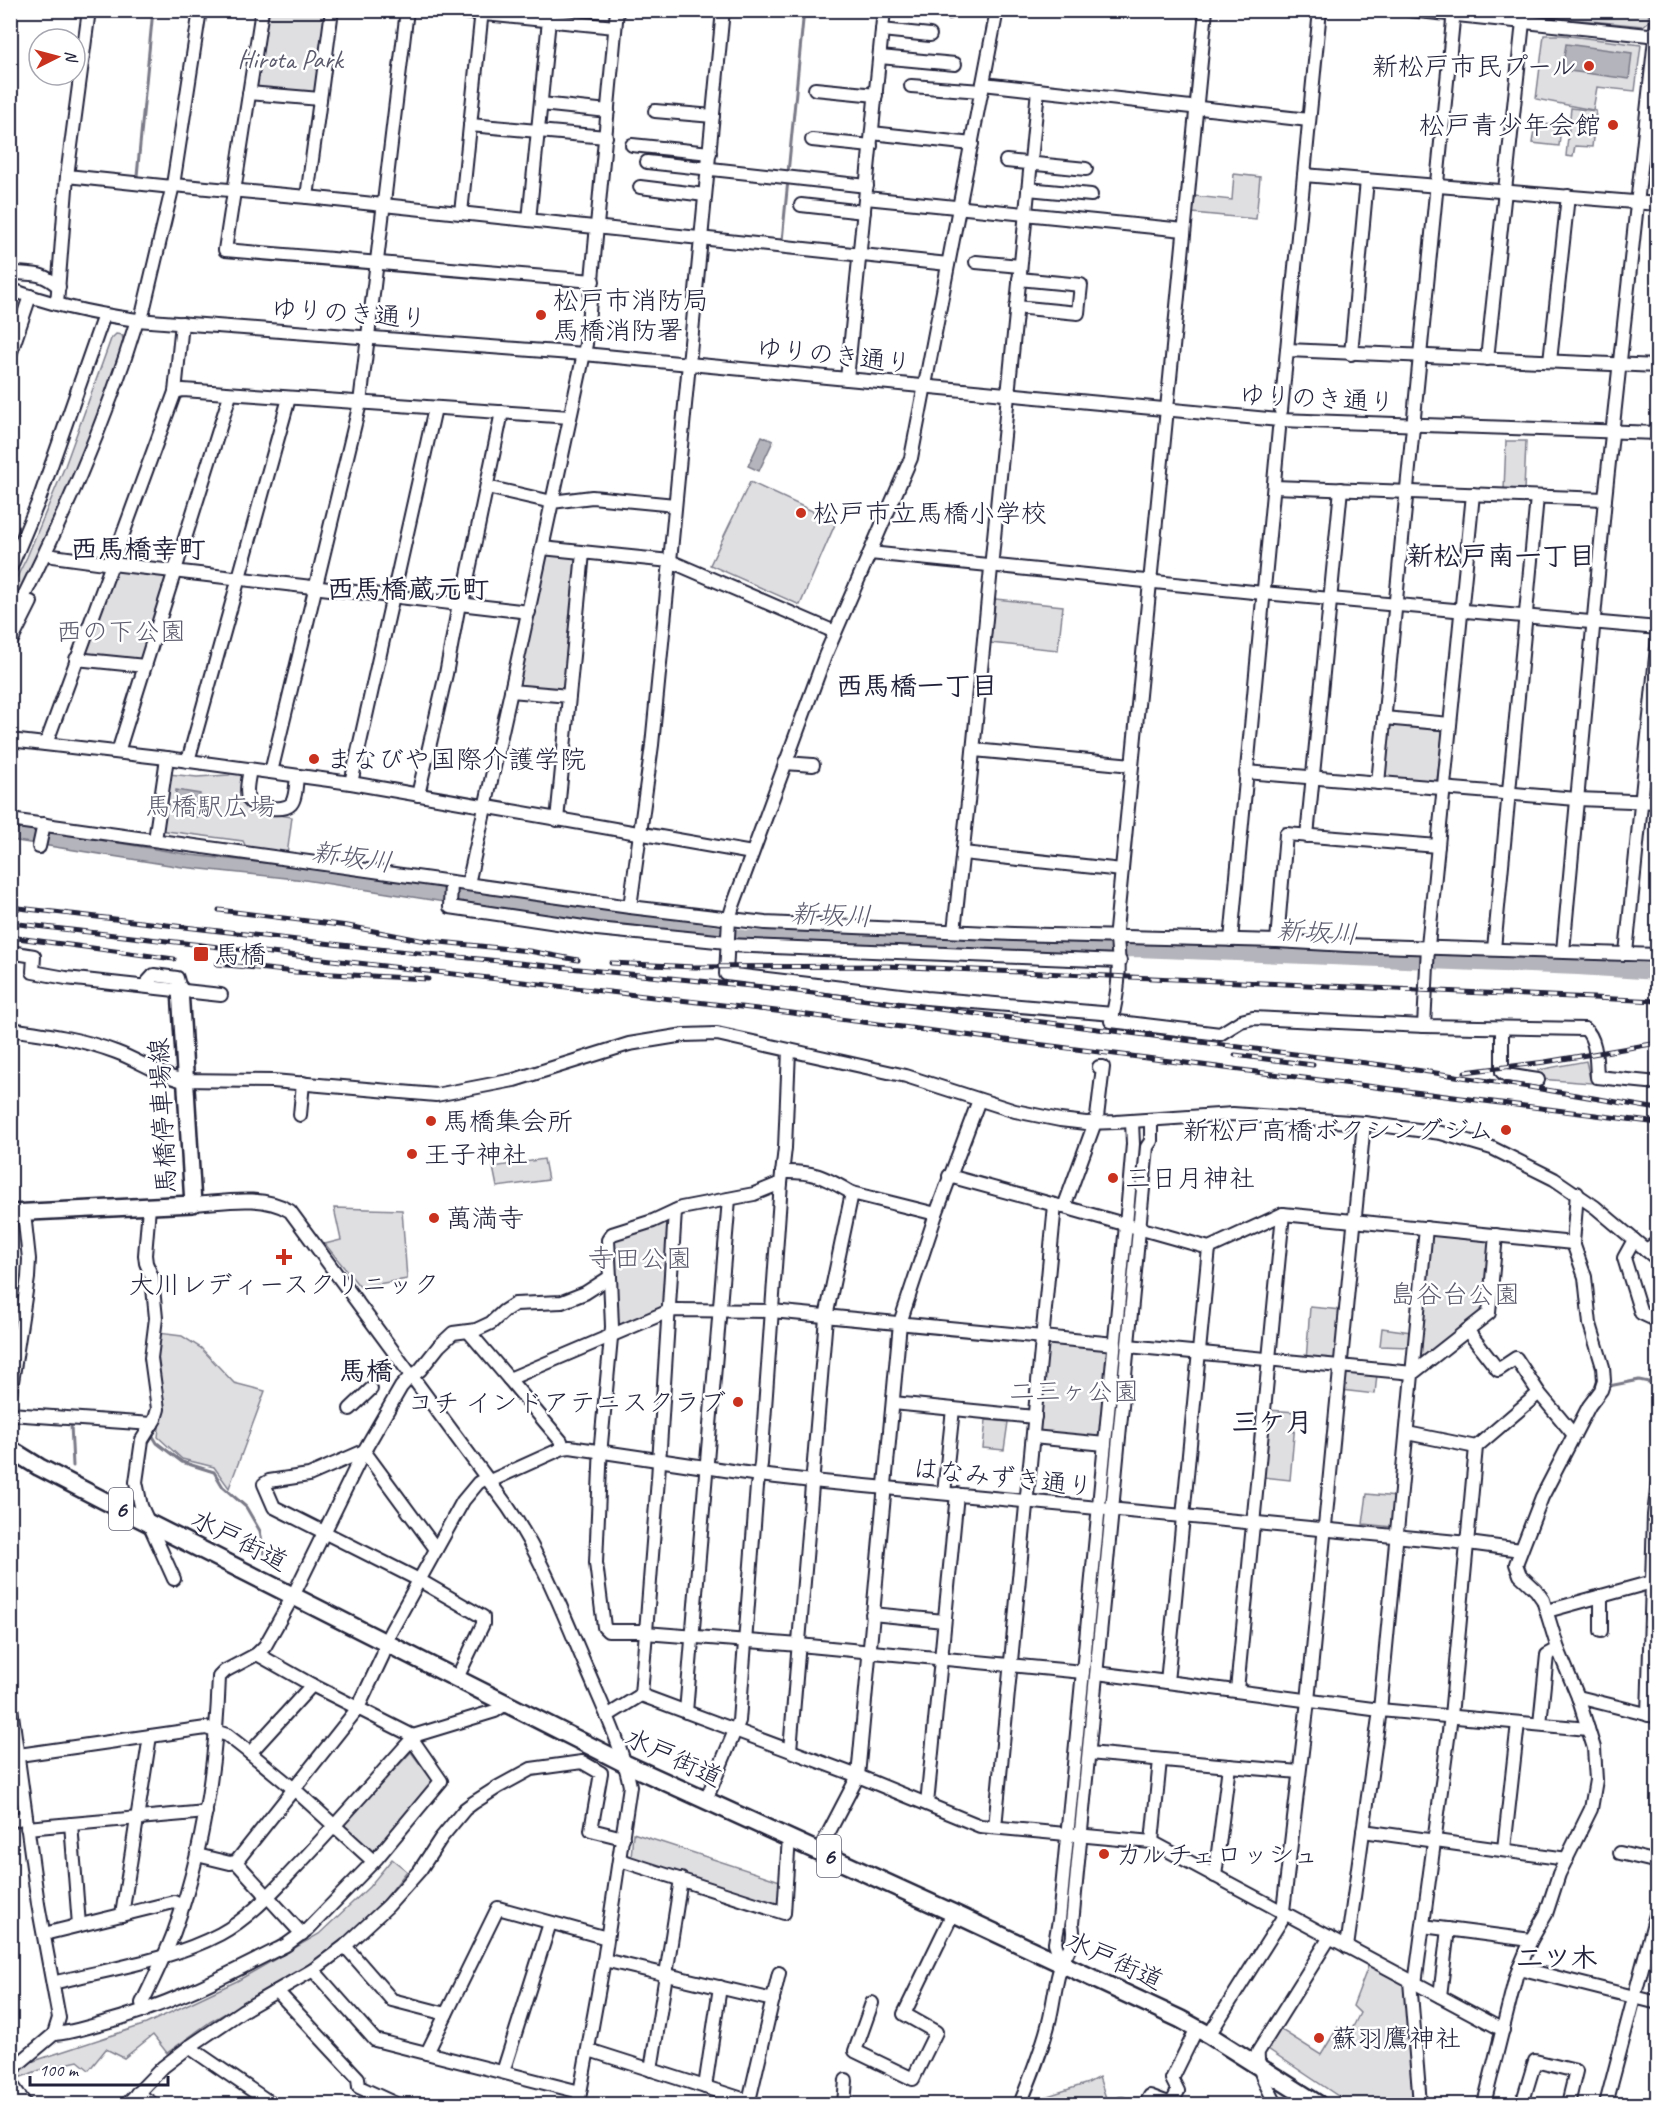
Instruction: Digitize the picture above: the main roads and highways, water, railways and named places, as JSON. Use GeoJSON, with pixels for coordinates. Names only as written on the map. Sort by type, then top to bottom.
{"type":"FeatureCollection","features":[{"type":"Feature","properties":{"kind":"highway","name":"水戸街道"},"geometry":{"type":"LineString","coordinates":[[10,1449],[39,1467],[626,1764],[953,1912],[1203,2032],[1318,2104]]}},
{"type":"Feature","properties":{"kind":"main road","name":"馬橋停車場線"},"geometry":{"type":"LineString","coordinates":[[17,1213],[193,1204],[180,989]]}},
{"type":"Feature","properties":{"kind":"waterway"},"geometry":{"type":"LineString","coordinates":[[137,176],[153,10]]}},
{"type":"Feature","properties":{"kind":"waterway"},"geometry":{"type":"LineString","coordinates":[[788,173],[804,10]]}},
{"type":"Feature","properties":{"kind":"waterway"},"geometry":{"type":"LineString","coordinates":[[782,241],[788,180]]}},
{"type":"Feature","properties":{"kind":"waterway","name":"新坂川"},"geometry":{"type":"LineString","coordinates":[[546,909],[743,938],[1137,949],[1658,972]]}},
{"type":"Feature","properties":{"kind":"waterway"},"geometry":{"type":"LineString","coordinates":[[1609,1386],[1639,1380],[1658,1384]]}},
{"type":"Feature","properties":{"kind":"waterway"},"geometry":{"type":"LineString","coordinates":[[71,1424],[73,1466]]}},
{"type":"Feature","properties":{"kind":"waterway"},"geometry":{"type":"LineString","coordinates":[[151,1433],[157,1443],[182,1462],[214,1472],[223,1487],[246,1507],[260,1531],[264,1553]]}},
{"type":"Feature","properties":{"kind":"railway"},"geometry":{"type":"LineString","coordinates":[[10,907],[368,948],[781,989],[1382,1065],[1658,1109]]}},
{"type":"Feature","properties":{"kind":"railway"},"geometry":{"type":"LineString","coordinates":[[219,910],[348,926],[420,940],[529,951],[578,960]]}},
{"type":"Feature","properties":{"kind":"railway"},"geometry":{"type":"LineString","coordinates":[[10,923],[776,1011],[1658,1123]]}},
{"type":"Feature","properties":{"kind":"railway"},"geometry":{"type":"LineString","coordinates":[[10,937],[174,959]]}},
{"type":"Feature","properties":{"kind":"railway"},"geometry":{"type":"LineString","coordinates":[[611,963],[694,967],[887,966],[1658,1001]]}},
{"type":"Feature","properties":{"kind":"railway"},"geometry":{"type":"LineString","coordinates":[[217,964],[295,972],[428,979]]}},
{"type":"Feature","properties":{"kind":"railway"},"geometry":{"type":"LineString","coordinates":[[1465,1072],[1545,1062],[1658,1043]]}},
{"type":"Feature","properties":{"kind":"railway"},"geometry":{"type":"LineString","coordinates":[[1235,1055],[1313,1065]]}},
{"type":"Feature","properties":{"kind":"place","name":"新松戸市民プール"},"geometry":{"type":"Point","coordinates":[1589,66]}},
{"type":"Feature","properties":{"kind":"place","name":"松戸青少年会館"},"geometry":{"type":"Point","coordinates":[1613,125]}},
{"type":"Feature","properties":{"kind":"place","name":"松戸市消防局 馬橋消防署"},"geometry":{"type":"Point","coordinates":[541,315]}},
{"type":"Feature","properties":{"kind":"place","name":"松戸市立馬橋小学校"},"geometry":{"type":"Point","coordinates":[801,513]}},
{"type":"Feature","properties":{"kind":"place","name":"まなびや国際介護学院"},"geometry":{"type":"Point","coordinates":[314,759]}},
{"type":"Feature","properties":{"kind":"place","name":"馬橋"},"geometry":{"type":"Point","coordinates":[201,954]}},
{"type":"Feature","properties":{"kind":"place","name":"馬橋集会所"},"geometry":{"type":"Point","coordinates":[431,1121]}},
{"type":"Feature","properties":{"kind":"place","name":"新松戸高橋ボクシングジム"},"geometry":{"type":"Point","coordinates":[1506,1130]}},
{"type":"Feature","properties":{"kind":"place","name":"王子神社"},"geometry":{"type":"Point","coordinates":[412,1154]}},
{"type":"Feature","properties":{"kind":"place","name":"三日月神社"},"geometry":{"type":"Point","coordinates":[1113,1178]}},
{"type":"Feature","properties":{"kind":"place","name":"萬満寺"},"geometry":{"type":"Point","coordinates":[434,1218]}},
{"type":"Feature","properties":{"kind":"place","name":"大川レディースクリニック"},"geometry":{"type":"Point","coordinates":[284,1257]}},
{"type":"Feature","properties":{"kind":"place","name":"コチ インドアテニスクラブ"},"geometry":{"type":"Point","coordinates":[738,1402]}},
{"type":"Feature","properties":{"kind":"place","name":"カルチェロッシュ"},"geometry":{"type":"Point","coordinates":[1104,1854]}},
{"type":"Feature","properties":{"kind":"place","name":"蘇羽鷹神社"},"geometry":{"type":"Point","coordinates":[1319,2038]}},
{"type":"Feature","properties":{"kind":"district","name":"西馬橋幸町"},"geometry":{"type":"Point","coordinates":[138,549]}},
{"type":"Feature","properties":{"kind":"district","name":"新松戸南一丁目"},"geometry":{"type":"Point","coordinates":[1501,556]}},
{"type":"Feature","properties":{"kind":"district","name":"西馬橋蔵元町"},"geometry":{"type":"Point","coordinates":[408,589]}},
{"type":"Feature","properties":{"kind":"district","name":"西馬橋一丁目"},"geometry":{"type":"Point","coordinates":[917,686]}},
{"type":"Feature","properties":{"kind":"district","name":"馬橋"},"geometry":{"type":"Point","coordinates":[366,1371]}},
{"type":"Feature","properties":{"kind":"district","name":"三ケ月"},"geometry":{"type":"Point","coordinates":[1272,1422]}},
{"type":"Feature","properties":{"kind":"district","name":"二ツ木"},"geometry":{"type":"Point","coordinates":[1557,1958]}},
{"type":"Feature","properties":{"kind":"park label","name":"Hirota Park"},"geometry":{"type":"Point","coordinates":[290,59]}},
{"type":"Feature","properties":{"kind":"park label","name":"西の下公園"},"geometry":{"type":"Point","coordinates":[121,631]}},
{"type":"Feature","properties":{"kind":"park label","name":"馬橋駅広場"},"geometry":{"type":"Point","coordinates":[210,806]}},
{"type":"Feature","properties":{"kind":"park label","name":"寺田公園"},"geometry":{"type":"Point","coordinates":[640,1258]}},
{"type":"Feature","properties":{"kind":"park label","name":"島谷台公園"},"geometry":{"type":"Point","coordinates":[1455,1294]}},
{"type":"Feature","properties":{"kind":"park label","name":"二三ヶ公園"},"geometry":{"type":"Point","coordinates":[1074,1391]}}]}
